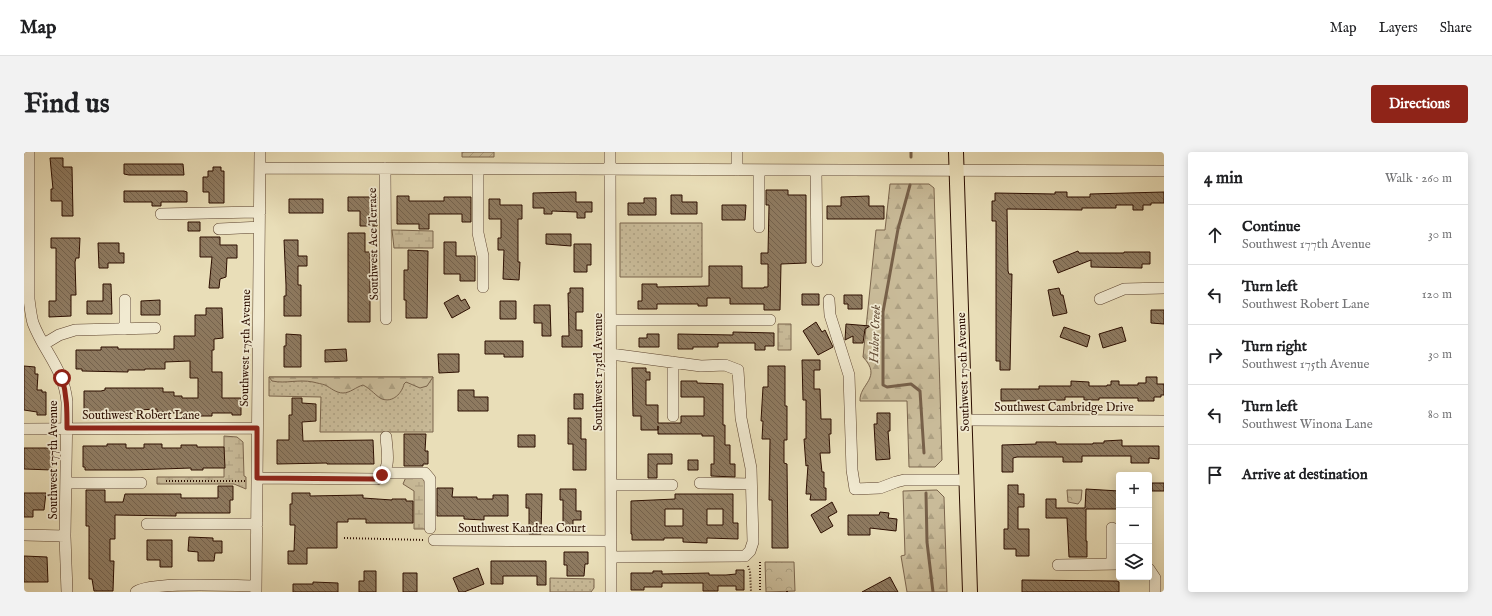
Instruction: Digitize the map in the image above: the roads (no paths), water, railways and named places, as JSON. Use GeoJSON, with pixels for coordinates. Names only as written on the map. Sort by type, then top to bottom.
{"type":"FeatureCollection","features":[{"type":"Feature","properties":{"kind":"main road","name":"Southwest 170th Avenue"},"geometry":{"type":"LineString","coordinates":[[956,152],[970,592]]}},
{"type":"Feature","properties":{"kind":"street","name":"Southwest 175th Avenue"},"geometry":{"type":"LineString","coordinates":[[256,589],[260,152]]}},
{"type":"Feature","properties":{"kind":"street","name":"Southwest 173rd Avenue"},"geometry":{"type":"LineString","coordinates":[[610,152],[611,592]]}},
{"type":"Feature","properties":{"kind":"street"},"geometry":{"type":"LineString","coordinates":[[737,152],[737,170]]}},
{"type":"Feature","properties":{"kind":"street","name":"Southwest 177th Avenue"},"geometry":{"type":"LineString","coordinates":[[27,158],[26,226],[29,299],[33,322],[62,378],[66,390],[67,428],[65,536],[67,592]]}},
{"type":"Feature","properties":{"kind":"street"},"geometry":{"type":"LineString","coordinates":[[260,168],[1164,171]]}},
{"type":"Feature","properties":{"kind":"street","name":"Southwest Ace Terrace"},"geometry":{"type":"LineString","coordinates":[[385,168],[386,319]]}},
{"type":"Feature","properties":{"kind":"street"},"geometry":{"type":"LineString","coordinates":[[478,169],[478,234],[483,256],[483,287]]}},
{"type":"Feature","properties":{"kind":"street"},"geometry":{"type":"LineString","coordinates":[[758,170],[758,227]]}},
{"type":"Feature","properties":{"kind":"street"},"geometry":{"type":"LineString","coordinates":[[816,170],[817,261]]}},
{"type":"Feature","properties":{"kind":"street"},"geometry":{"type":"LineString","coordinates":[[161,214],[260,212]]}},
{"type":"Feature","properties":{"kind":"street"},"geometry":{"type":"LineString","coordinates":[[220,228],[260,228]]}},
{"type":"Feature","properties":{"kind":"street"},"geometry":{"type":"LineString","coordinates":[[1100,299],[1124,289],[1164,288]]}},
{"type":"Feature","properties":{"kind":"street"},"geometry":{"type":"LineString","coordinates":[[125,300],[125,329]]}},
{"type":"Feature","properties":{"kind":"street"},"geometry":{"type":"LineString","coordinates":[[829,300],[830,315],[849,375],[852,470],[855,490],[880,488],[904,480],[966,480]]}},
{"type":"Feature","properties":{"kind":"street"},"geometry":{"type":"LineString","coordinates":[[610,320],[770,320]]}},
{"type":"Feature","properties":{"kind":"street"},"geometry":{"type":"LineString","coordinates":[[44,344],[59,335],[75,330],[155,328]]}},
{"type":"Feature","properties":{"kind":"street"},"geometry":{"type":"LineString","coordinates":[[611,354],[701,366],[725,366],[738,370],[740,381],[740,414],[749,454],[753,542],[748,554],[612,557]]}},
{"type":"Feature","properties":{"kind":"street"},"geometry":{"type":"LineString","coordinates":[[673,362],[673,416]]}},
{"type":"Feature","properties":{"kind":"street","name":"Southwest Cambridge Drive"},"geometry":{"type":"LineString","coordinates":[[964,420],[1164,421]]}},
{"type":"Feature","properties":{"kind":"street","name":"Southwest Robert Lane"},"geometry":{"type":"LineString","coordinates":[[24,429],[257,428]]}},
{"type":"Feature","properties":{"kind":"street"},"geometry":{"type":"LineString","coordinates":[[257,480],[374,479],[380,477],[384,473],[387,466],[386,437]]}},
{"type":"Feature","properties":{"kind":"street"},"geometry":{"type":"LineString","coordinates":[[384,473],[425,473],[430,479],[430,528]]}},
{"type":"Feature","properties":{"kind":"street"},"geometry":{"type":"LineString","coordinates":[[66,483],[140,483]]}},
{"type":"Feature","properties":{"kind":"street"},"geometry":{"type":"LineString","coordinates":[[700,483],[751,484]]}},
{"type":"Feature","properties":{"kind":"street"},"geometry":{"type":"LineString","coordinates":[[611,485],[672,485]]}},
{"type":"Feature","properties":{"kind":"street"},"geometry":{"type":"LineString","coordinates":[[147,524],[257,524]]}},
{"type":"Feature","properties":{"kind":"street"},"geometry":{"type":"LineString","coordinates":[[1058,565],[1116,564],[1112,528]]}},
{"type":"Feature","properties":{"kind":"street"},"geometry":{"type":"LineString","coordinates":[[24,535],[65,536]]}},
{"type":"Feature","properties":{"kind":"street","name":"Southwest Kandrea Court"},"geometry":{"type":"LineString","coordinates":[[434,540],[611,541]]}},
{"type":"Feature","properties":{"kind":"street"},"geometry":{"type":"LineString","coordinates":[[1155,592],[1156,575]]}},
{"type":"Feature","properties":{"kind":"street"},"geometry":{"type":"LineString","coordinates":[[136,592],[140,589],[160,586],[256,589]]}},
{"type":"Feature","properties":{"kind":"waterway","name":"Huber Creek"},"geometry":{"type":"LineString","coordinates":[[911,152],[911,157]]}},
{"type":"Feature","properties":{"kind":"waterway","name":"Huber Creek"},"geometry":{"type":"LineString","coordinates":[[910,185],[898,229],[883,312],[883,385],[887,387],[911,384],[920,391],[924,453]]}},
{"type":"Feature","properties":{"kind":"waterway","name":"Huber Creek"},"geometry":{"type":"LineString","coordinates":[[926,493],[927,542],[933,592]]}}]}
